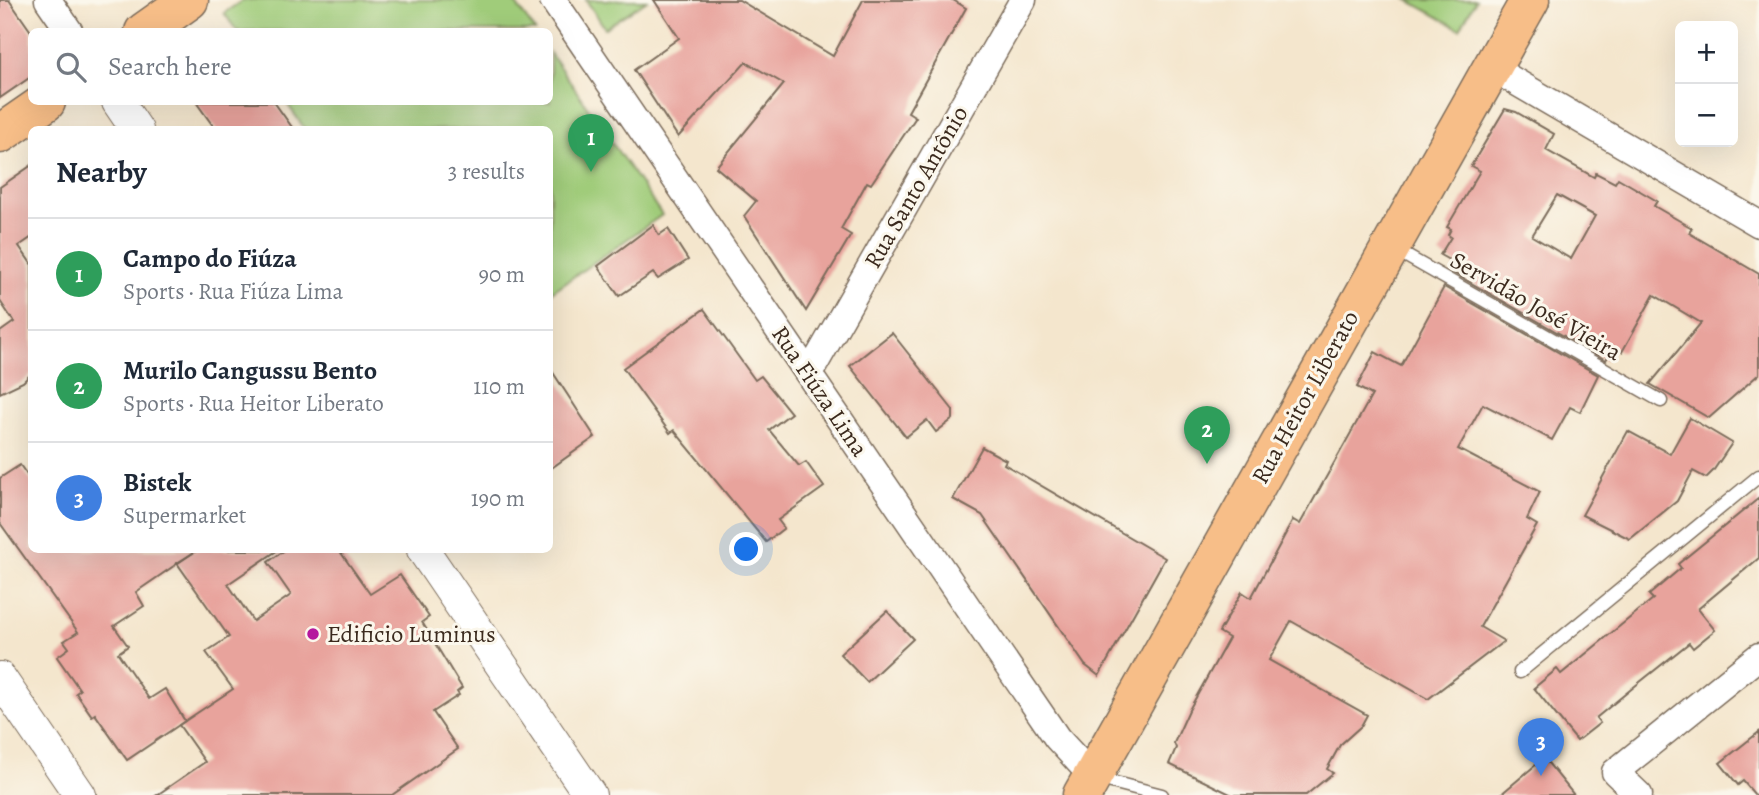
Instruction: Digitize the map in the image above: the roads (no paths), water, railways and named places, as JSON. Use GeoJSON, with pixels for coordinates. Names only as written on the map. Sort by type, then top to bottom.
{"type":"FeatureCollection","features":[{"type":"Feature","properties":{"kind":"main road"},"geometry":{"type":"LineString","coordinates":[[150,28],[189,0]]}},
{"type":"Feature","properties":{"kind":"main road","name":"Rua Heitor Liberato"},"geometry":{"type":"LineString","coordinates":[[1080,789],[1530,0]]}},
{"type":"Feature","properties":{"kind":"main road"},"geometry":{"type":"LineString","coordinates":[[0,134],[42,105]]}},
{"type":"Feature","properties":{"kind":"street"},"geometry":{"type":"LineString","coordinates":[[48,0],[66,28]]}},
{"type":"Feature","properties":{"kind":"street","name":"Rua Fiúza Lima"},"geometry":{"type":"LineString","coordinates":[[553,0],[1057,738],[1080,789]]}},
{"type":"Feature","properties":{"kind":"street","name":"Rua Santo Antônio"},"geometry":{"type":"LineString","coordinates":[[808,374],[1023,0]]}},
{"type":"Feature","properties":{"kind":"street"},"geometry":{"type":"LineString","coordinates":[[1492,68],[1759,224]]}},
{"type":"Feature","properties":{"kind":"street"},"geometry":{"type":"LineString","coordinates":[[120,105],[134,126]]}},
{"type":"Feature","properties":{"kind":"street"},"geometry":{"type":"LineString","coordinates":[[425,553],[590,795]]}},
{"type":"Feature","properties":{"kind":"street"},"geometry":{"type":"LineString","coordinates":[[1639,795],[1615,772],[1759,656]]}},
{"type":"Feature","properties":{"kind":"street"},"geometry":{"type":"LineString","coordinates":[[0,678],[80,795]]}},
{"type":"Feature","properties":{"kind":"lane","name":"Servidão José Vieira"},"geometry":{"type":"LineString","coordinates":[[1390,247],[1661,401]]}},
{"type":"Feature","properties":{"kind":"lane"},"geometry":{"type":"LineString","coordinates":[[1520,672],[1759,476]]}},
{"type":"Feature","properties":{"kind":"lane"},"geometry":{"type":"LineString","coordinates":[[1080,789],[1162,795]]}},
{"type":"Feature","properties":{"kind":"place","name":"Campo do Fiúza"},"geometry":{"type":"Point","coordinates":[591,172]}},
{"type":"Feature","properties":{"kind":"place","name":"Murilo Cangussu Bento"},"geometry":{"type":"Point","coordinates":[1207,464]}},
{"type":"Feature","properties":{"kind":"place","name":"Edificio Luminus"},"geometry":{"type":"Point","coordinates":[313,634]}},
{"type":"Feature","properties":{"kind":"place","name":"Bistek"},"geometry":{"type":"Point","coordinates":[1541,776]}}]}
